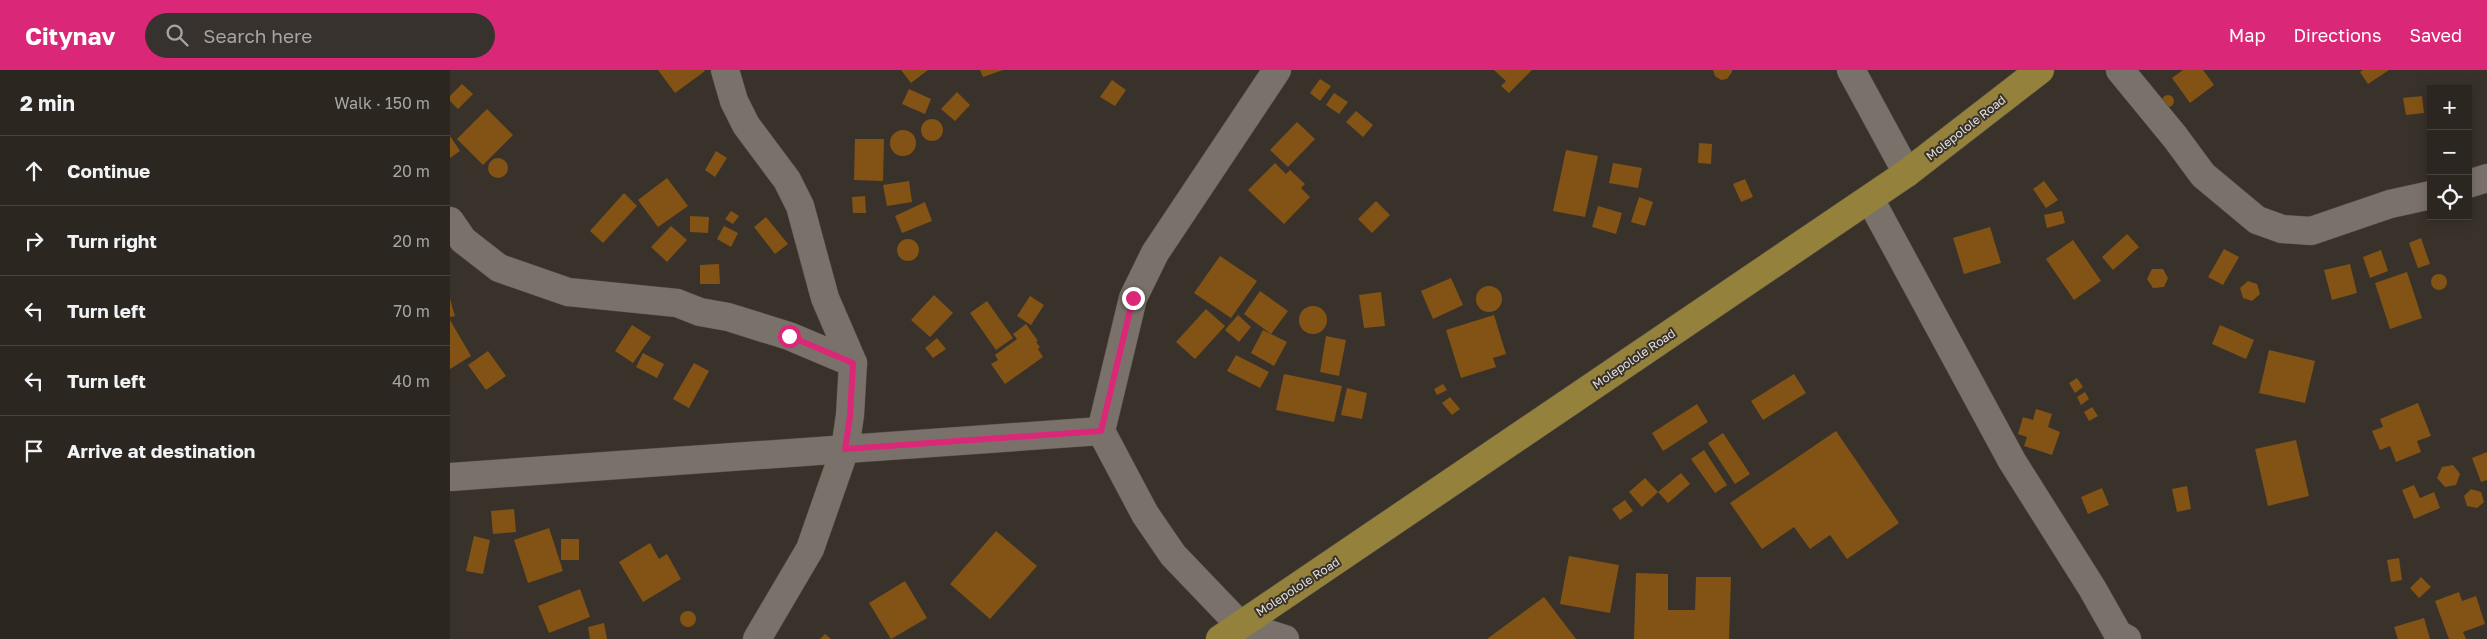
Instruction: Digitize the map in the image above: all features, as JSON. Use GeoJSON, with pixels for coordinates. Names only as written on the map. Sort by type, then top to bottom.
{"type":"FeatureCollection","features":[{"type":"Feature","properties":{"kind":"main road","name":"Molepolole Road"},"geometry":{"type":"LineString","coordinates":[[1230,632],[1907,174],[2040,70]]}},
{"type":"Feature","properties":{"kind":"street"},"geometry":{"type":"LineString","coordinates":[[725,70],[734,101],[746,125],[786,180],[800,206],[824,298],[853,363],[850,416],[845,449],[810,550],[757,639]]}},
{"type":"Feature","properties":{"kind":"street"},"geometry":{"type":"LineString","coordinates":[[1277,70],[1155,253],[1133,298],[1101,431],[1145,514],[1230,632],[1285,639]]}},
{"type":"Feature","properties":{"kind":"street"},"geometry":{"type":"LineString","coordinates":[[1851,70],[1907,174]]}},
{"type":"Feature","properties":{"kind":"street"},"geometry":{"type":"LineString","coordinates":[[2120,70],[2175,137],[2203,175],[2257,220],[2282,229],[2311,231],[2390,204],[2427,196]]}},
{"type":"Feature","properties":{"kind":"street"},"geometry":{"type":"LineString","coordinates":[[2472,183],[2487,178]]}},
{"type":"Feature","properties":{"kind":"street"},"geometry":{"type":"LineString","coordinates":[[1870,199],[2012,461],[2092,588],[2118,634],[2127,639]]}},
{"type":"Feature","properties":{"kind":"street"},"geometry":{"type":"LineString","coordinates":[[450,221],[463,240],[499,268],[568,292],[677,303],[700,312],[728,317],[782,334],[853,363]]}},
{"type":"Feature","properties":{"kind":"street"},"geometry":{"type":"LineString","coordinates":[[450,476],[1101,431]]}},
{"type":"Feature","properties":{"kind":"building"},"geometry":{"type":"Polygon","coordinates":[[[658,70],[704,70],[705,71],[675,93],[658,70]]]}},
{"type":"Feature","properties":{"kind":"building"},"geometry":{"type":"Polygon","coordinates":[[[901,70],[928,70],[911,83],[901,70]]]}},
{"type":"Feature","properties":{"kind":"building"},"geometry":{"type":"Polygon","coordinates":[[[980,70],[1003,70],[983,77],[980,70]]]}},
{"type":"Feature","properties":{"kind":"building"},"geometry":{"type":"Polygon","coordinates":[[[1494,70],[1532,70],[1509,93],[1501,86],[1506,81],[1494,70]]]}},
{"type":"Feature","properties":{"kind":"building"},"geometry":{"type":"Polygon","coordinates":[[[1713,70],[1732,70],[1732,72],[1727,79],[1721,80],[1715,76],[1713,70]]]}},
{"type":"Feature","properties":{"kind":"building"},"geometry":{"type":"Polygon","coordinates":[[[2183,70],[2203,70],[2214,85],[2190,103],[2172,78],[2183,70]]]}},
{"type":"Feature","properties":{"kind":"building"},"geometry":{"type":"Polygon","coordinates":[[[2363,70],[2389,70],[2368,84],[2360,72],[2363,70]]]}},
{"type":"Feature","properties":{"kind":"building"},"geometry":{"type":"Polygon","coordinates":[[[1320,79],[1331,86],[1320,101],[1310,93],[1320,79]]]}},
{"type":"Feature","properties":{"kind":"building"},"geometry":{"type":"Polygon","coordinates":[[[1112,80],[1126,90],[1115,106],[1100,97],[1112,80]]]}},
{"type":"Feature","properties":{"kind":"building"},"geometry":{"type":"Polygon","coordinates":[[[462,84],[473,94],[458,109],[450,101],[450,96],[462,84]]]}},
{"type":"Feature","properties":{"kind":"building"},"geometry":{"type":"Polygon","coordinates":[[[909,89],[931,99],[925,114],[902,104],[909,89]]]}},
{"type":"Feature","properties":{"kind":"building"},"geometry":{"type":"Polygon","coordinates":[[[957,92],[970,105],[955,121],[941,109],[957,92]]]}},
{"type":"Feature","properties":{"kind":"building"},"geometry":{"type":"Polygon","coordinates":[[[1334,93],[1348,102],[1339,114],[1326,105],[1334,93]]]}},
{"type":"Feature","properties":{"kind":"building"},"geometry":{"type":"Polygon","coordinates":[[[2170,95],[2173,96],[2173,106],[2166,107],[2163,106],[2162,99],[2163,96],[2170,95]]]}},
{"type":"Feature","properties":{"kind":"building"},"geometry":{"type":"Polygon","coordinates":[[[2422,96],[2424,113],[2406,115],[2403,98],[2422,96]]]}},
{"type":"Feature","properties":{"kind":"building"},"geometry":{"type":"Polygon","coordinates":[[[487,109],[513,135],[483,165],[457,139],[487,109]]]}},
{"type":"Feature","properties":{"kind":"building"},"geometry":{"type":"Polygon","coordinates":[[[1356,111],[1373,125],[1363,137],[1346,122],[1356,111]]]}},
{"type":"Feature","properties":{"kind":"building"},"geometry":{"type":"Polygon","coordinates":[[[932,119],[940,122],[943,130],[940,138],[932,141],[924,138],[921,130],[924,122],[932,119]]]}},
{"type":"Feature","properties":{"kind":"building"},"geometry":{"type":"Polygon","coordinates":[[[1297,122],[1315,139],[1288,167],[1270,150],[1297,122]]]}},
{"type":"Feature","properties":{"kind":"building"},"geometry":{"type":"Polygon","coordinates":[[[903,130],[912,134],[916,143],[912,152],[903,156],[894,152],[890,143],[894,134],[903,130]]]}},
{"type":"Feature","properties":{"kind":"building"},"geometry":{"type":"Polygon","coordinates":[[[450,136],[460,151],[450,158],[450,136]]]}},
{"type":"Feature","properties":{"kind":"building"},"geometry":{"type":"Polygon","coordinates":[[[855,139],[884,139],[883,181],[854,180],[855,139]]]}},
{"type":"Feature","properties":{"kind":"building"},"geometry":{"type":"Polygon","coordinates":[[[1699,143],[1712,144],[1711,164],[1698,163],[1699,143]]]}},
{"type":"Feature","properties":{"kind":"building"},"geometry":{"type":"Polygon","coordinates":[[[1566,150],[1598,156],[1585,217],[1553,211],[1566,150]]]}},
{"type":"Feature","properties":{"kind":"building"},"geometry":{"type":"Polygon","coordinates":[[[716,151],[727,158],[715,177],[705,170],[716,151]]]}},
{"type":"Feature","properties":{"kind":"building"},"geometry":{"type":"Polygon","coordinates":[[[498,158],[505,161],[508,168],[505,175],[498,178],[491,175],[488,168],[491,161],[498,158]]]}},
{"type":"Feature","properties":{"kind":"building"},"geometry":{"type":"Polygon","coordinates":[[[1275,163],[1286,174],[1290,170],[1305,184],[1301,188],[1310,197],[1284,224],[1248,190],[1275,163]]]}},
{"type":"Feature","properties":{"kind":"building"},"geometry":{"type":"Polygon","coordinates":[[[1613,163],[1642,168],[1638,188],[1609,183],[1613,163]]]}},
{"type":"Feature","properties":{"kind":"building"},"geometry":{"type":"Polygon","coordinates":[[[667,178],[688,206],[658,227],[638,200],[667,178]]]}},
{"type":"Feature","properties":{"kind":"building"},"geometry":{"type":"Polygon","coordinates":[[[1745,179],[1753,197],[1741,202],[1733,184],[1745,179]]]}},
{"type":"Feature","properties":{"kind":"building"},"geometry":{"type":"Polygon","coordinates":[[[909,181],[912,202],[887,206],[883,185],[909,181]]]}},
{"type":"Feature","properties":{"kind":"building"},"geometry":{"type":"Polygon","coordinates":[[[2044,181],[2058,200],[2046,208],[2033,189],[2044,181]]]}},
{"type":"Feature","properties":{"kind":"building"},"geometry":{"type":"Polygon","coordinates":[[[624,193],[637,206],[603,243],[590,231],[624,193]]]}},
{"type":"Feature","properties":{"kind":"building"},"geometry":{"type":"Polygon","coordinates":[[[865,196],[866,213],[853,213],[852,197],[865,196]]]}},
{"type":"Feature","properties":{"kind":"building"},"geometry":{"type":"Polygon","coordinates":[[[1639,197],[1653,202],[1645,226],[1631,222],[1639,197]]]}},
{"type":"Feature","properties":{"kind":"building"},"geometry":{"type":"Polygon","coordinates":[[[1376,201],[1390,215],[1372,233],[1358,219],[1376,201]]]}},
{"type":"Feature","properties":{"kind":"building"},"geometry":{"type":"Polygon","coordinates":[[[925,202],[932,221],[902,233],[895,216],[925,202]]]}},
{"type":"Feature","properties":{"kind":"building"},"geometry":{"type":"Polygon","coordinates":[[[1598,206],[1622,213],[1616,234],[1592,227],[1598,206]]]}},
{"type":"Feature","properties":{"kind":"building"},"geometry":{"type":"Polygon","coordinates":[[[731,211],[739,216],[733,224],[725,219],[731,211]]]}},
{"type":"Feature","properties":{"kind":"building"},"geometry":{"type":"Polygon","coordinates":[[[2062,211],[2065,223],[2047,228],[2044,215],[2062,211]]]}},
{"type":"Feature","properties":{"kind":"building"},"geometry":{"type":"Polygon","coordinates":[[[690,216],[709,217],[708,233],[690,232],[690,216]]]}},
{"type":"Feature","properties":{"kind":"building"},"geometry":{"type":"Polygon","coordinates":[[[766,217],[788,244],[775,254],[754,227],[766,217]]]}},
{"type":"Feature","properties":{"kind":"building"},"geometry":{"type":"Polygon","coordinates":[[[671,226],[687,240],[667,262],[651,247],[671,226]]]}},
{"type":"Feature","properties":{"kind":"building"},"geometry":{"type":"Polygon","coordinates":[[[724,226],[738,233],[731,247],[717,239],[724,226]]]}},
{"type":"Feature","properties":{"kind":"building"},"geometry":{"type":"Polygon","coordinates":[[[1990,227],[2001,263],[1964,274],[1953,238],[1990,227]]]}},
{"type":"Feature","properties":{"kind":"building"},"geometry":{"type":"Polygon","coordinates":[[[2127,234],[2139,247],[2113,270],[2102,257],[2127,234]]]}},
{"type":"Feature","properties":{"kind":"building"},"geometry":{"type":"Polygon","coordinates":[[[2421,238],[2430,264],[2418,268],[2409,243],[2421,238]]]}},
{"type":"Feature","properties":{"kind":"building"},"geometry":{"type":"Polygon","coordinates":[[[908,239],[916,242],[919,250],[916,258],[908,261],[900,258],[897,250],[900,242],[908,239]]]}},
{"type":"Feature","properties":{"kind":"building"},"geometry":{"type":"Polygon","coordinates":[[[2073,240],[2101,281],[2074,300],[2046,259],[2073,240]]]}},
{"type":"Feature","properties":{"kind":"building"},"geometry":{"type":"Polygon","coordinates":[[[2224,249],[2239,257],[2223,285],[2208,277],[2224,249]]]}},
{"type":"Feature","properties":{"kind":"building"},"geometry":{"type":"Polygon","coordinates":[[[2381,250],[2388,271],[2370,278],[2363,257],[2381,250]]]}},
{"type":"Feature","properties":{"kind":"building"},"geometry":{"type":"Polygon","coordinates":[[[1220,256],[1257,281],[1231,318],[1194,293],[1220,256]]]}},
{"type":"Feature","properties":{"kind":"building"},"geometry":{"type":"Polygon","coordinates":[[[719,264],[720,284],[700,284],[700,265],[719,264]]]}},
{"type":"Feature","properties":{"kind":"building"},"geometry":{"type":"Polygon","coordinates":[[[2350,264],[2357,293],[2332,300],[2324,270],[2350,264]]]}},
{"type":"Feature","properties":{"kind":"building"},"geometry":{"type":"Polygon","coordinates":[[[2152,269],[2163,269],[2168,278],[2164,287],[2153,288],[2147,279],[2152,269]]]}},
{"type":"Feature","properties":{"kind":"building"},"geometry":{"type":"Polygon","coordinates":[[[2407,272],[2422,318],[2390,329],[2375,283],[2407,272]]]}},
{"type":"Feature","properties":{"kind":"building"},"geometry":{"type":"Polygon","coordinates":[[[2436,274],[2442,274],[2447,279],[2445,288],[2436,290],[2431,285],[2431,279],[2436,274]]]}},
{"type":"Feature","properties":{"kind":"building"},"geometry":{"type":"Polygon","coordinates":[[[1451,278],[1463,305],[1433,319],[1421,291],[1451,278]]]}},
{"type":"Feature","properties":{"kind":"building"},"geometry":{"type":"Polygon","coordinates":[[[2248,281],[2257,284],[2260,294],[2252,301],[2243,298],[2240,288],[2248,281]]]}},
{"type":"Feature","properties":{"kind":"building"},"geometry":{"type":"Polygon","coordinates":[[[1489,286],[1498,290],[1502,299],[1498,308],[1489,312],[1480,308],[1476,299],[1480,290],[1489,286]]]}},
{"type":"Feature","properties":{"kind":"building"},"geometry":{"type":"Polygon","coordinates":[[[1260,291],[1288,311],[1271,334],[1244,314],[1260,291]]]}},
{"type":"Feature","properties":{"kind":"building"},"geometry":{"type":"Polygon","coordinates":[[[1381,292],[1385,326],[1364,328],[1359,295],[1381,292]]]}},
{"type":"Feature","properties":{"kind":"building"},"geometry":{"type":"Polygon","coordinates":[[[934,295],[953,313],[930,337],[911,320],[934,295]]]}},
{"type":"Feature","properties":{"kind":"building"},"geometry":{"type":"Polygon","coordinates":[[[1030,296],[1044,305],[1031,325],[1017,316],[1030,296]]]}},
{"type":"Feature","properties":{"kind":"building"},"geometry":{"type":"Polygon","coordinates":[[[450,299],[455,316],[450,317],[450,299]]]}},
{"type":"Feature","properties":{"kind":"building"},"geometry":{"type":"Polygon","coordinates":[[[987,301],[1013,338],[996,350],[970,313],[987,301]]]}},
{"type":"Feature","properties":{"kind":"building"},"geometry":{"type":"Polygon","coordinates":[[[1313,306],[1323,310],[1327,320],[1323,330],[1313,334],[1303,330],[1299,320],[1303,310],[1313,306]]]}},
{"type":"Feature","properties":{"kind":"building"},"geometry":{"type":"Polygon","coordinates":[[[1206,309],[1225,326],[1195,359],[1176,342],[1206,309]]]}},
{"type":"Feature","properties":{"kind":"building"},"geometry":{"type":"Polygon","coordinates":[[[1238,315],[1251,327],[1239,342],[1225,330],[1238,315]]]}},
{"type":"Feature","properties":{"kind":"building"},"geometry":{"type":"Polygon","coordinates":[[[1494,315],[1506,354],[1493,358],[1496,367],[1461,378],[1446,330],[1494,315]]]}},
{"type":"Feature","properties":{"kind":"building"},"geometry":{"type":"Polygon","coordinates":[[[450,320],[471,356],[450,369],[450,320]]]}},
{"type":"Feature","properties":{"kind":"building"},"geometry":{"type":"Polygon","coordinates":[[[1026,324],[1038,341],[1036,342],[1040,347],[1038,349],[1043,357],[1005,384],[991,364],[998,360],[995,355],[1017,339],[1013,334],[1026,324]]]}},
{"type":"Feature","properties":{"kind":"building"},"geometry":{"type":"Polygon","coordinates":[[[632,325],[651,337],[633,363],[615,351],[632,325]]]}},
{"type":"Feature","properties":{"kind":"building"},"geometry":{"type":"Polygon","coordinates":[[[2220,325],[2254,340],[2246,359],[2212,344],[2220,325]]]}},
{"type":"Feature","properties":{"kind":"building"},"geometry":{"type":"Polygon","coordinates":[[[1263,330],[1287,342],[1274,366],[1251,353],[1263,330]]]}},
{"type":"Feature","properties":{"kind":"building"},"geometry":{"type":"Polygon","coordinates":[[[1326,336],[1346,340],[1339,376],[1320,372],[1326,336]]]}},
{"type":"Feature","properties":{"kind":"building"},"geometry":{"type":"Polygon","coordinates":[[[937,338],[946,349],[933,358],[925,348],[937,338]]]}},
{"type":"Feature","properties":{"kind":"building"},"geometry":{"type":"Polygon","coordinates":[[[2269,350],[2315,361],[2305,403],[2259,393],[2269,350]]]}},
{"type":"Feature","properties":{"kind":"building"},"geometry":{"type":"Polygon","coordinates":[[[488,351],[506,376],[486,390],[468,365],[488,351]]]}},
{"type":"Feature","properties":{"kind":"building"},"geometry":{"type":"Polygon","coordinates":[[[643,353],[664,364],[657,378],[636,367],[643,353]]]}},
{"type":"Feature","properties":{"kind":"building"},"geometry":{"type":"Polygon","coordinates":[[[1236,355],[1269,372],[1260,388],[1227,371],[1236,355]]]}},
{"type":"Feature","properties":{"kind":"building"},"geometry":{"type":"Polygon","coordinates":[[[694,363],[709,371],[689,408],[673,399],[694,363]]]}},
{"type":"Feature","properties":{"kind":"building"},"geometry":{"type":"Polygon","coordinates":[[[1284,374],[1342,386],[1334,422],[1276,410],[1284,374]]]}},
{"type":"Feature","properties":{"kind":"building"},"geometry":{"type":"Polygon","coordinates":[[[1794,374],[1806,393],[1763,420],[1751,401],[1794,374]]]}},
{"type":"Feature","properties":{"kind":"building"},"geometry":{"type":"Polygon","coordinates":[[[2077,378],[2083,387],[2075,393],[2069,383],[2077,378]]]}},
{"type":"Feature","properties":{"kind":"building"},"geometry":{"type":"Polygon","coordinates":[[[1443,384],[1447,390],[1437,395],[1434,389],[1443,384]]]}},
{"type":"Feature","properties":{"kind":"building"},"geometry":{"type":"Polygon","coordinates":[[[1347,388],[1367,393],[1362,419],[1341,415],[1347,388]]]}},
{"type":"Feature","properties":{"kind":"building"},"geometry":{"type":"Polygon","coordinates":[[[2085,392],[2089,399],[2081,405],[2077,397],[2085,392]]]}},
{"type":"Feature","properties":{"kind":"building"},"geometry":{"type":"Polygon","coordinates":[[[1450,397],[1460,409],[1452,415],[1442,403],[1450,397]]]}},
{"type":"Feature","properties":{"kind":"building"},"geometry":{"type":"Polygon","coordinates":[[[2418,403],[2431,436],[2417,441],[2421,452],[2396,462],[2390,446],[2380,450],[2372,431],[2383,427],[2380,419],[2418,403]]]}},
{"type":"Feature","properties":{"kind":"building"},"geometry":{"type":"Polygon","coordinates":[[[1697,404],[1708,422],[1663,451],[1652,433],[1697,404]]]}},
{"type":"Feature","properties":{"kind":"building"},"geometry":{"type":"Polygon","coordinates":[[[2092,407],[2098,416],[2089,421],[2084,412],[2092,407]]]}},
{"type":"Feature","properties":{"kind":"building"},"geometry":{"type":"Polygon","coordinates":[[[2036,409],[2052,414],[2048,427],[2060,432],[2052,455],[2024,446],[2027,437],[2018,434],[2023,417],[2033,420],[2036,409]]]}},
{"type":"Feature","properties":{"kind":"building"},"geometry":{"type":"Polygon","coordinates":[[[1836,431],[1899,523],[1847,559],[1830,535],[1810,549],[1794,527],[1762,549],[1730,503],[1836,431]]]}},
{"type":"Feature","properties":{"kind":"building"},"geometry":{"type":"Polygon","coordinates":[[[1723,433],[1750,474],[1735,484],[1708,443],[1723,433]]]}},
{"type":"Feature","properties":{"kind":"building"},"geometry":{"type":"Polygon","coordinates":[[[2296,440],[2309,496],[2268,506],[2255,449],[2296,440]]]}},
{"type":"Feature","properties":{"kind":"building"},"geometry":{"type":"Polygon","coordinates":[[[1704,450],[1727,485],[1715,493],[1691,459],[1704,450]]]}},
{"type":"Feature","properties":{"kind":"building"},"geometry":{"type":"Polygon","coordinates":[[[2487,452],[2487,480],[2481,482],[2472,458],[2487,452]]]}},
{"type":"Feature","properties":{"kind":"building"},"geometry":{"type":"Polygon","coordinates":[[[2453,465],[2460,474],[2456,485],[2445,487],[2437,478],[2442,467],[2453,465]]]}},
{"type":"Feature","properties":{"kind":"building"},"geometry":{"type":"Polygon","coordinates":[[[1681,473],[1690,484],[1668,503],[1658,492],[1681,473]]]}},
{"type":"Feature","properties":{"kind":"building"},"geometry":{"type":"Polygon","coordinates":[[[1645,478],[1658,492],[1642,507],[1629,492],[1645,478]]]}},
{"type":"Feature","properties":{"kind":"building"},"geometry":{"type":"Polygon","coordinates":[[[2414,485],[2420,498],[2434,492],[2440,508],[2414,519],[2402,490],[2414,485]]]}},
{"type":"Feature","properties":{"kind":"building"},"geometry":{"type":"Polygon","coordinates":[[[2187,486],[2191,509],[2177,512],[2172,489],[2187,486]]]}},
{"type":"Feature","properties":{"kind":"building"},"geometry":{"type":"Polygon","coordinates":[[[2102,488],[2109,505],[2088,514],[2081,497],[2102,488]]]}},
{"type":"Feature","properties":{"kind":"building"},"geometry":{"type":"Polygon","coordinates":[[[2471,489],[2481,492],[2484,502],[2477,508],[2467,506],[2464,496],[2471,489]]]}},
{"type":"Feature","properties":{"kind":"building"},"geometry":{"type":"Polygon","coordinates":[[[1625,500],[1633,511],[1620,520],[1612,509],[1625,500]]]}},
{"type":"Feature","properties":{"kind":"building"},"geometry":{"type":"Polygon","coordinates":[[[514,509],[516,532],[493,534],[491,511],[514,509]]]}},
{"type":"Feature","properties":{"kind":"building"},"geometry":{"type":"Polygon","coordinates":[[[549,528],[563,571],[528,583],[514,540],[549,528]]]}},
{"type":"Feature","properties":{"kind":"building"},"geometry":{"type":"Polygon","coordinates":[[[996,531],[1037,566],[990,619],[950,584],[996,531]]]}},
{"type":"Feature","properties":{"kind":"building"},"geometry":{"type":"Polygon","coordinates":[[[474,536],[490,540],[483,574],[466,571],[474,536]]]}},
{"type":"Feature","properties":{"kind":"building"},"geometry":{"type":"Polygon","coordinates":[[[561,539],[579,539],[579,560],[561,560],[561,539]]]}},
{"type":"Feature","properties":{"kind":"building"},"geometry":{"type":"Polygon","coordinates":[[[650,543],[659,559],[667,554],[681,579],[643,602],[619,562],[650,543]]]}},
{"type":"Feature","properties":{"kind":"building"},"geometry":{"type":"Polygon","coordinates":[[[1569,556],[1619,565],[1610,613],[1560,604],[1569,556]]]}},
{"type":"Feature","properties":{"kind":"building"},"geometry":{"type":"Polygon","coordinates":[[[2399,558],[2402,580],[2391,582],[2387,560],[2399,558]]]}},
{"type":"Feature","properties":{"kind":"building"},"geometry":{"type":"Polygon","coordinates":[[[1636,573],[1668,574],[1668,610],[1695,610],[1696,577],[1731,577],[1729,639],[1634,639],[1636,573]]]}},
{"type":"Feature","properties":{"kind":"building"},"geometry":{"type":"Polygon","coordinates":[[[2421,577],[2431,587],[2419,598],[2410,588],[2421,577]]]}},
{"type":"Feature","properties":{"kind":"building"},"geometry":{"type":"Polygon","coordinates":[[[905,581],[927,618],[891,639],[869,603],[905,581]]]}},
{"type":"Feature","properties":{"kind":"building"},"geometry":{"type":"Polygon","coordinates":[[[580,589],[590,617],[549,633],[538,606],[580,589]]]}},
{"type":"Feature","properties":{"kind":"building"},"geometry":{"type":"Polygon","coordinates":[[[2459,592],[2462,601],[2476,596],[2485,624],[2463,632],[2466,639],[2449,639],[2435,601],[2459,592]]]}},
{"type":"Feature","properties":{"kind":"building"},"geometry":{"type":"Polygon","coordinates":[[[1544,597],[1576,639],[1487,639],[1544,597]]]}},
{"type":"Feature","properties":{"kind":"building"},"geometry":{"type":"Polygon","coordinates":[[[685,611],[691,611],[696,616],[694,625],[685,627],[680,622],[680,616],[685,611]]]}},
{"type":"Feature","properties":{"kind":"building"},"geometry":{"type":"Polygon","coordinates":[[[2424,618],[2430,639],[2398,639],[2394,627],[2424,618]]]}},
{"type":"Feature","properties":{"kind":"building"},"geometry":{"type":"Polygon","coordinates":[[[604,623],[607,639],[590,639],[588,627],[604,623]]]}},
{"type":"Feature","properties":{"kind":"building"},"geometry":{"type":"Polygon","coordinates":[[[825,634],[831,639],[820,639],[825,634]]]}},
{"type":"Feature","properties":{"kind":"route"},"geometry":{"type":"LineString","coordinates":[[789,336],[853,363],[850,416],[845,449],[966,442],[1045,434],[1101,431],[1133,298]]}}]}
